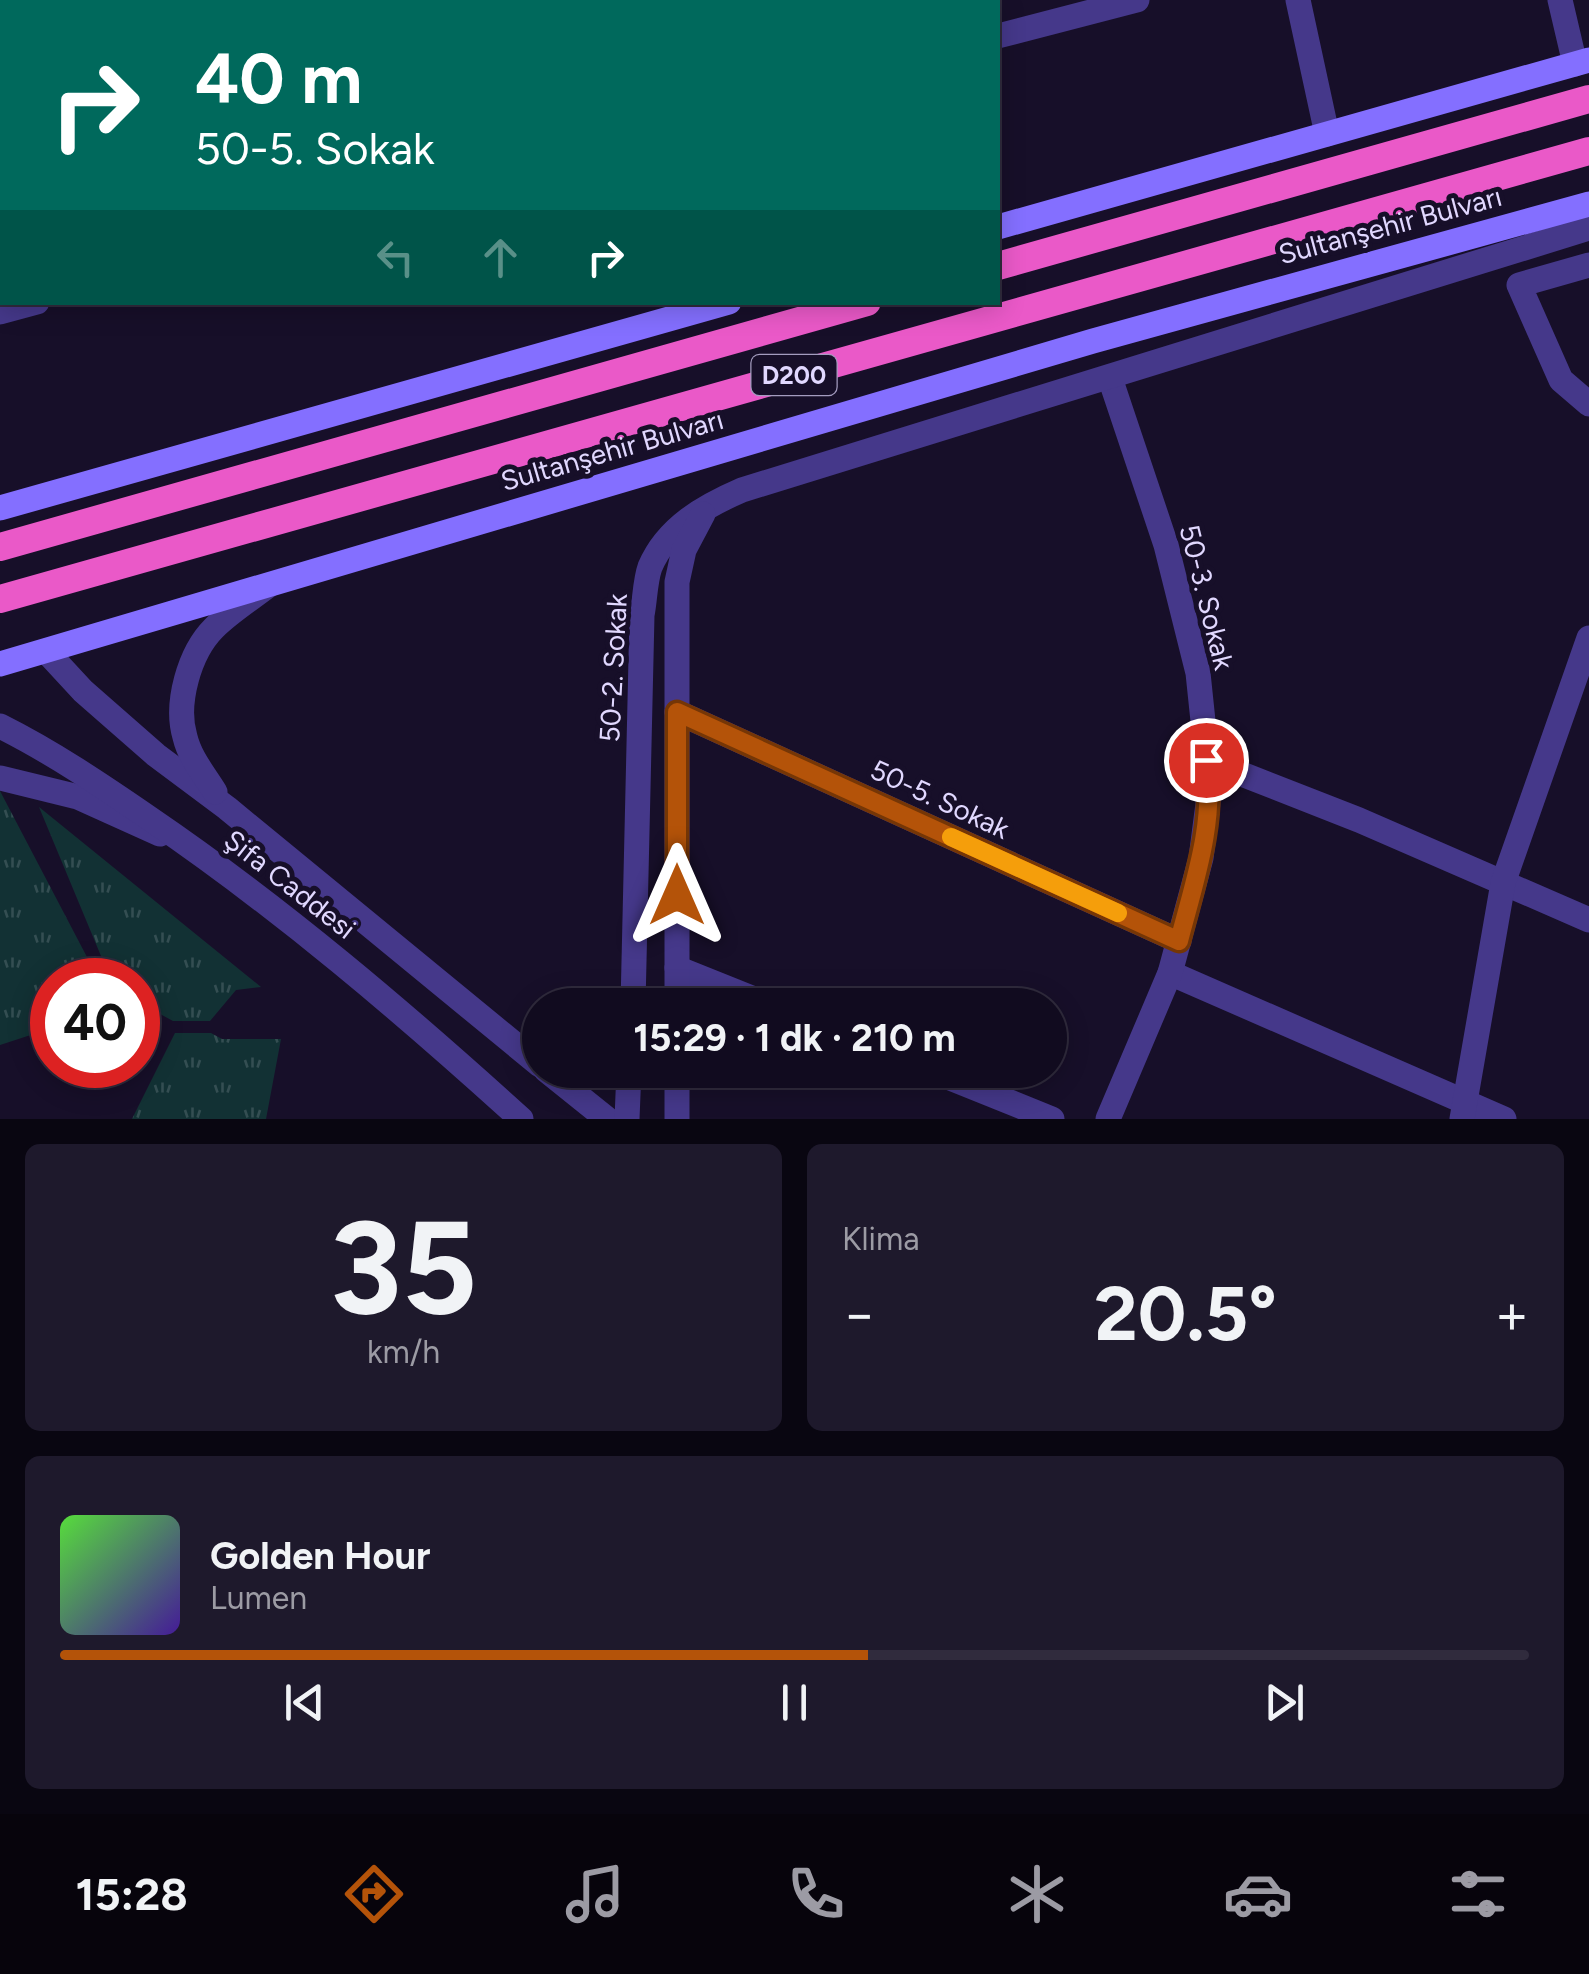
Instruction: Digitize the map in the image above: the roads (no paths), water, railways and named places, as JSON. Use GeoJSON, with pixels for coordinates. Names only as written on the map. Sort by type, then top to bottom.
{"type":"FeatureCollection","features":[{"type":"Feature","properties":{"kind":"highway"},"geometry":{"type":"LineString","coordinates":[[1000,265],[1588,99]]}},
{"type":"Feature","properties":{"kind":"highway","name":"Sultanşehir Bulvarı"},"geometry":{"type":"LineString","coordinates":[[0,599],[1589,151]]}},
{"type":"Feature","properties":{"kind":"highway","name":"D200"},"geometry":{"type":"LineString","coordinates":[[0,547],[856,305]]}},
{"type":"Feature","properties":{"kind":"main road"},"geometry":{"type":"LineString","coordinates":[[1000,225],[1582,62]]}},
{"type":"Feature","properties":{"kind":"main road","name":"Sultanşehir Bulvarı"},"geometry":{"type":"LineString","coordinates":[[0,664],[1093,341],[1589,204]]}},
{"type":"Feature","properties":{"kind":"main road"},"geometry":{"type":"LineString","coordinates":[[0,508],[718,305]]}},
{"type":"Feature","properties":{"kind":"street"},"geometry":{"type":"LineString","coordinates":[[1000,35],[1137,0]]}},
{"type":"Feature","properties":{"kind":"street"},"geometry":{"type":"LineString","coordinates":[[1298,0],[1327,134]]}},
{"type":"Feature","properties":{"kind":"street"},"geometry":{"type":"LineString","coordinates":[[1560,0],[1582,62]]}},
{"type":"Feature","properties":{"kind":"street","name":"Sultanşehir Bulvarı"},"geometry":{"type":"LineString","coordinates":[[708,505],[742,490],[1589,228]]}},
{"type":"Feature","properties":{"kind":"street"},"geometry":{"type":"LineString","coordinates":[[1589,266],[1519,285],[1561,380],[1589,404]]}},
{"type":"Feature","properties":{"kind":"street"},"geometry":{"type":"LineString","coordinates":[[0,312],[25,305]]}},
{"type":"Feature","properties":{"kind":"street","name":"50-3. Sokak"},"geometry":{"type":"LineString","coordinates":[[1108,1119],[1170,974],[1200,858],[1210,788],[1194,654],[1166,545],[1110,378]]}},
{"type":"Feature","properties":{"kind":"street"},"geometry":{"type":"LineString","coordinates":[[677,988],[677,582],[684,550],[708,505]]}},
{"type":"Feature","properties":{"kind":"street","name":"50-2. Sokak"},"geometry":{"type":"LineString","coordinates":[[633,988],[642,615],[650,568],[670,535],[708,505]]}},
{"type":"Feature","properties":{"kind":"street"},"geometry":{"type":"LineString","coordinates":[[226,808],[194,760],[184,736],[181,714],[186,682],[196,654],[212,630],[272,583]]}},
{"type":"Feature","properties":{"kind":"street","name":"Şifa Caddesi"},"geometry":{"type":"LineString","coordinates":[[46,650],[83,691],[156,755],[522,1050]]}},
{"type":"Feature","properties":{"kind":"street"},"geometry":{"type":"LineString","coordinates":[[1463,1110],[1502,883],[1586,652]]}},
{"type":"Feature","properties":{"kind":"street","name":"50-5. Sokak"},"geometry":{"type":"LineString","coordinates":[[677,712],[1179,941]]}},
{"type":"Feature","properties":{"kind":"street","name":"Şifa Caddesi"},"geometry":{"type":"LineString","coordinates":[[0,726],[95,781],[196,850],[345,965],[521,1119]]}},
{"type":"Feature","properties":{"kind":"street"},"geometry":{"type":"LineString","coordinates":[[1206,760],[1359,820],[1589,920]]}},
{"type":"Feature","properties":{"kind":"street"},"geometry":{"type":"LineString","coordinates":[[0,778],[78,797],[196,850]]}},
{"type":"Feature","properties":{"kind":"street"},"geometry":{"type":"LineString","coordinates":[[677,968],[727,988]]}},
{"type":"Feature","properties":{"kind":"street"},"geometry":{"type":"LineString","coordinates":[[1170,974],[1463,1110],[1504,1119]]}},
{"type":"Feature","properties":{"kind":"street"},"geometry":{"type":"LineString","coordinates":[[568,1088],[607,1119]]}},
{"type":"Feature","properties":{"kind":"street"},"geometry":{"type":"LineString","coordinates":[[627,1119],[629,1088]]}},
{"type":"Feature","properties":{"kind":"street"},"geometry":{"type":"LineString","coordinates":[[677,1088],[677,1119]]}},
{"type":"Feature","properties":{"kind":"street"},"geometry":{"type":"LineString","coordinates":[[975,1088],[1052,1119]]}}]}
